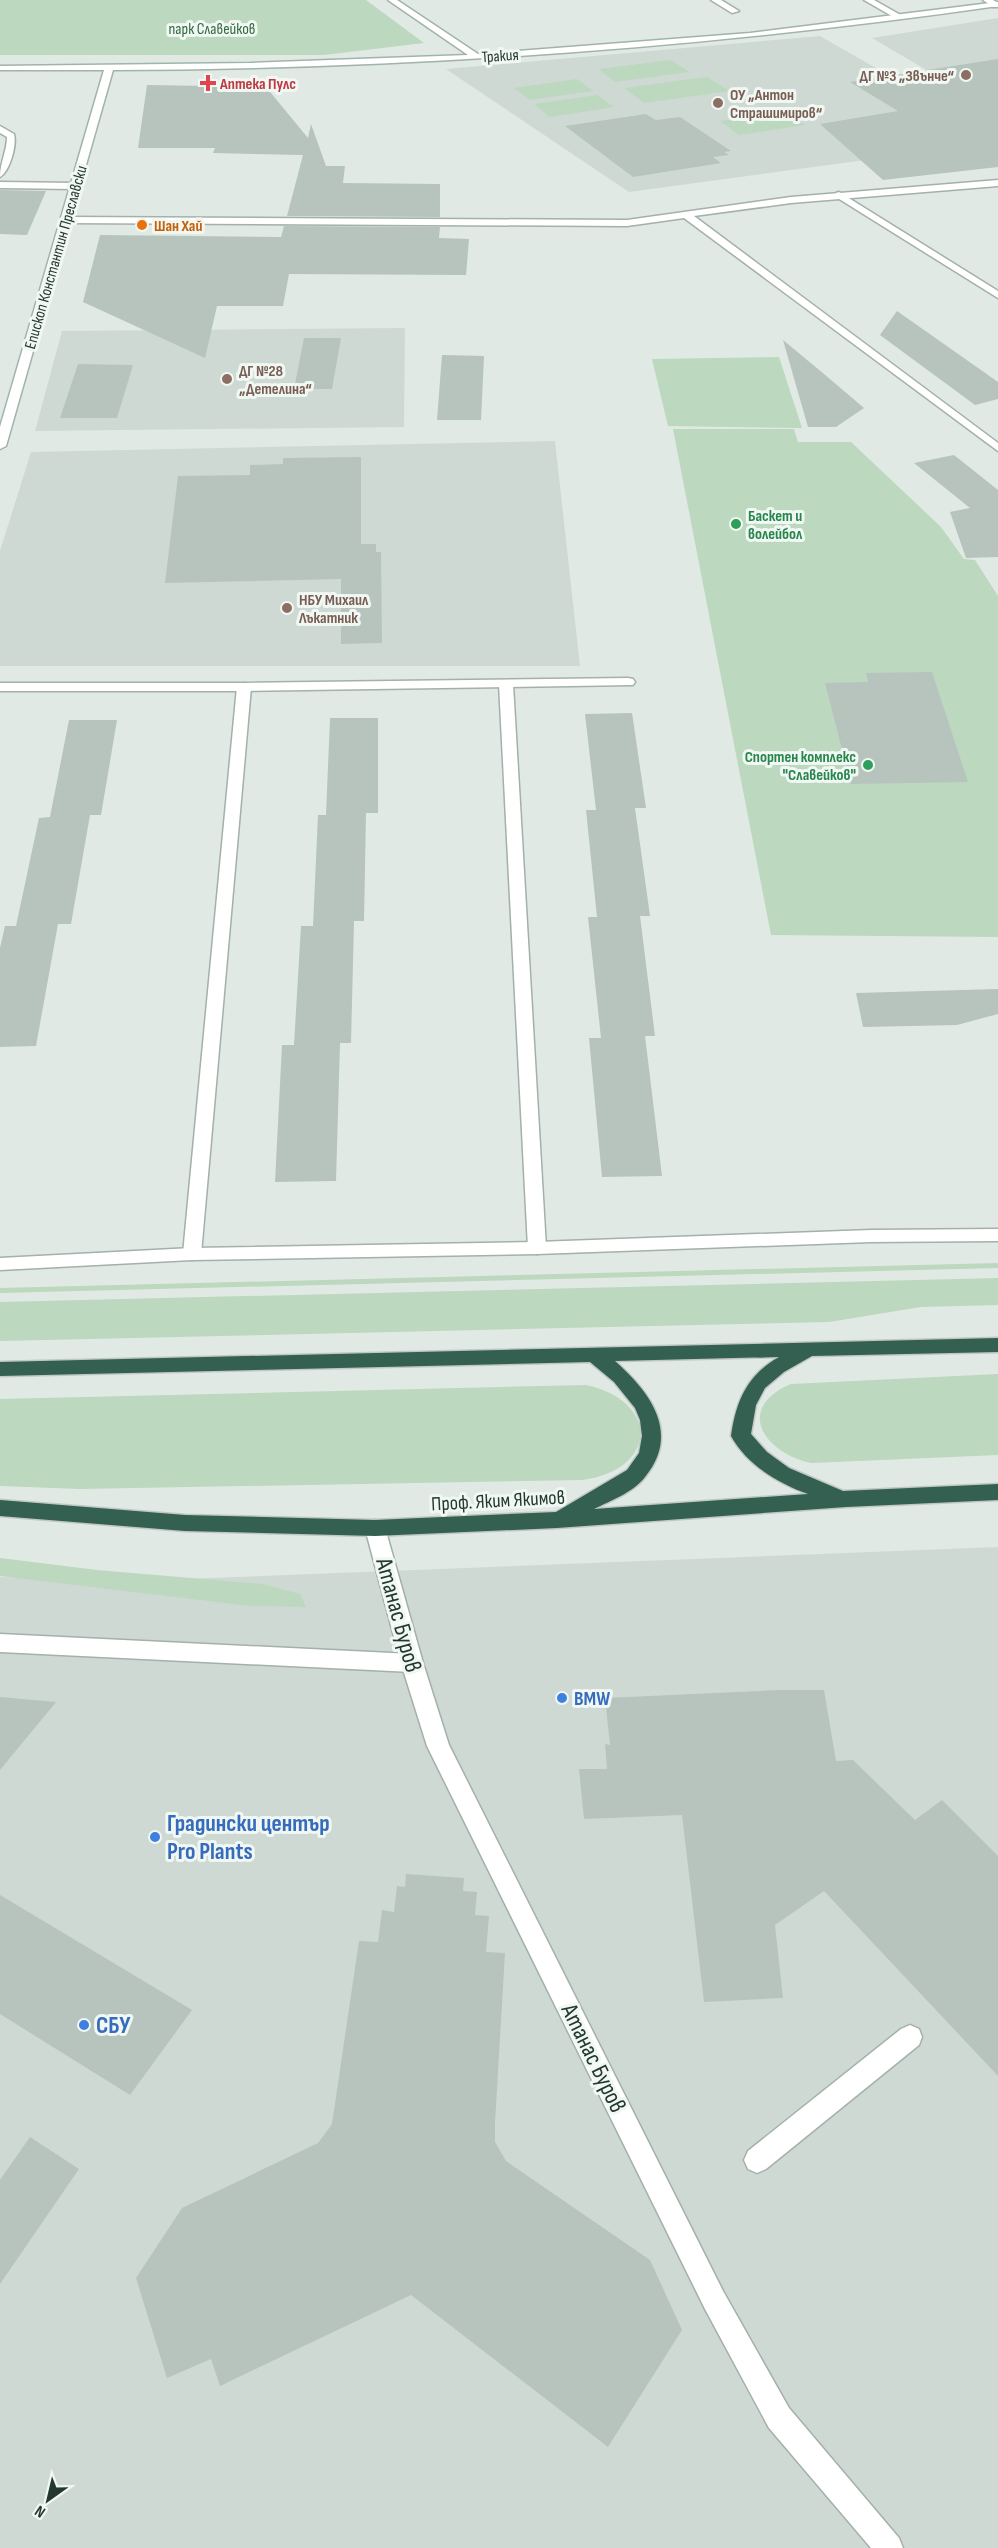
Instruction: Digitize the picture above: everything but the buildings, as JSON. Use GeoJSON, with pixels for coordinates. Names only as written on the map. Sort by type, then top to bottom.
{"type":"FeatureCollection","features":[{"type":"Feature","properties":{"kind":"highway"},"geometry":{"type":"LineString","coordinates":[[0,1369],[998,1345]]}},
{"type":"Feature","properties":{"kind":"highway"},"geometry":{"type":"LineString","coordinates":[[809,1349],[777,1366],[757,1383],[743,1409],[741,1436],[754,1454],[784,1475],[811,1488],[846,1498]]}},
{"type":"Feature","properties":{"kind":"highway"},"geometry":{"type":"LineString","coordinates":[[557,1520],[638,1473],[650,1446],[652,1420],[644,1403],[622,1376],[593,1354]]}},
{"type":"Feature","properties":{"kind":"highway","name":"Проф. Яким Якимов"},"geometry":{"type":"LineString","coordinates":[[0,1508],[185,1523],[375,1528],[557,1520],[846,1498],[998,1492]]}},
{"type":"Feature","properties":{"kind":"street"},"geometry":{"type":"LineString","coordinates":[[392,0],[477,57]]}},
{"type":"Feature","properties":{"kind":"street"},"geometry":{"type":"LineString","coordinates":[[715,0],[735,11]]}},
{"type":"Feature","properties":{"kind":"street"},"geometry":{"type":"LineString","coordinates":[[868,0],[900,17]]}},
{"type":"Feature","properties":{"kind":"street"},"geometry":{"type":"LineString","coordinates":[[987,0],[997,4]]}},
{"type":"Feature","properties":{"kind":"street","name":"Тракия"},"geometry":{"type":"LineString","coordinates":[[0,68],[309,65],[477,57],[648,44],[900,17],[997,4]]}},
{"type":"Feature","properties":{"kind":"street","name":"Епископ Константин Преславски"},"geometry":{"type":"LineString","coordinates":[[0,446],[109,68]]}},
{"type":"Feature","properties":{"kind":"street"},"geometry":{"type":"LineString","coordinates":[[0,129],[11,136],[11,146],[0,174]]}},
{"type":"Feature","properties":{"kind":"street"},"geometry":{"type":"LineString","coordinates":[[65,220],[627,223],[839,195],[998,183]]}},
{"type":"Feature","properties":{"kind":"street"},"geometry":{"type":"LineString","coordinates":[[0,185],[75,186]]}},
{"type":"Feature","properties":{"kind":"street"},"geometry":{"type":"LineString","coordinates":[[839,195],[998,295]]}},
{"type":"Feature","properties":{"kind":"street"},"geometry":{"type":"LineString","coordinates":[[687,216],[996,445]]}},
{"type":"Feature","properties":{"kind":"street"},"geometry":{"type":"LineString","coordinates":[[0,687],[244,687],[628,682]]}},
{"type":"Feature","properties":{"kind":"street"},"geometry":{"type":"LineString","coordinates":[[506,684],[537,1248]]}},
{"type":"Feature","properties":{"kind":"street"},"geometry":{"type":"LineString","coordinates":[[192,1254],[244,687]]}},
{"type":"Feature","properties":{"kind":"street"},"geometry":{"type":"LineString","coordinates":[[0,1264],[192,1254],[537,1248],[871,1236],[998,1235]]}},
{"type":"Feature","properties":{"kind":"street","name":"Атанас Буров"},"geometry":{"type":"LineString","coordinates":[[375,1528],[412,1663],[438,1746],[714,2300],[779,2418],[889,2548]]}},
{"type":"Feature","properties":{"kind":"street"},"geometry":{"type":"LineString","coordinates":[[0,1643],[412,1663]]}},
{"type":"Feature","properties":{"kind":"street"},"geometry":{"type":"LineString","coordinates":[[757,2160],[910,2037]]}},
{"type":"Feature","properties":{"kind":"shaded area","name":"ДГ №3 „Звънче“"},"geometry":{"type":"Polygon","coordinates":[[[998,18],[998,112],[872,38],[998,18]]]}},
{"type":"Feature","properties":{"kind":"shaded area","name":"ОУ „Антон Страшимиров“"},"geometry":{"type":"Polygon","coordinates":[[[820,36],[998,138],[998,142],[629,192],[446,69],[820,36]]]}},
{"type":"Feature","properties":{"kind":"shaded area","name":"ДГ №28 „Детелина“"},"geometry":{"type":"Polygon","coordinates":[[[405,328],[404,427],[35,431],[62,331],[405,328]]]}},
{"type":"Feature","properties":{"kind":"shaded area","name":"НБУ Михаил Лъкатник"},"geometry":{"type":"Polygon","coordinates":[[[555,441],[580,666],[0,666],[0,551],[31,452],[555,441]]]}},
{"type":"Feature","properties":{"kind":"shaded area"},"geometry":{"type":"Polygon","coordinates":[[[998,1547],[998,2548],[0,2548],[0,1577],[133,1581],[998,1547]]]}},
{"type":"Feature","properties":{"kind":"green space","name":"парк Славейков"},"geometry":{"type":"Polygon","coordinates":[[[0,0],[366,0],[424,43],[324,55],[0,55],[0,0]]]}},
{"type":"Feature","properties":{"kind":"green space"},"geometry":{"type":"Polygon","coordinates":[[[671,60],[689,72],[615,82],[599,69],[671,60]]]}},
{"type":"Feature","properties":{"kind":"green space"},"geometry":{"type":"Polygon","coordinates":[[[707,77],[729,91],[644,103],[624,88],[707,77]]]}},
{"type":"Feature","properties":{"kind":"green space"},"geometry":{"type":"Polygon","coordinates":[[[577,79],[593,91],[530,100],[514,88],[577,79]]]}},
{"type":"Feature","properties":{"kind":"green space"},"geometry":{"type":"Polygon","coordinates":[[[597,95],[614,107],[550,117],[534,104],[597,95]]]}},
{"type":"Feature","properties":{"kind":"green space"},"geometry":{"type":"Polygon","coordinates":[[[786,112],[805,125],[739,135],[720,121],[786,112]]]}},
{"type":"Feature","properties":{"kind":"green space"},"geometry":{"type":"Polygon","coordinates":[[[779,357],[802,428],[668,426],[652,359],[779,357]]]}},
{"type":"Feature","properties":{"kind":"green space","name":"Спортен комплекс \"Славейков\""},"geometry":{"type":"Polygon","coordinates":[[[673,429],[794,429],[798,442],[851,442],[941,527],[964,559],[975,560],[998,596],[998,937],[771,935],[673,429]]]}},
{"type":"Feature","properties":{"kind":"green space"},"geometry":{"type":"Polygon","coordinates":[[[998,1263],[998,1268],[0,1293],[0,1288],[998,1263]]]}},
{"type":"Feature","properties":{"kind":"green space"},"geometry":{"type":"Polygon","coordinates":[[[998,1278],[998,1305],[921,1307],[829,1322],[0,1341],[0,1302],[998,1278]]]}},
{"type":"Feature","properties":{"kind":"green space"},"geometry":{"type":"Polygon","coordinates":[[[998,1374],[998,1455],[811,1463],[794,1458],[780,1450],[769,1440],[762,1429],[760,1417],[763,1405],[774,1394],[791,1384],[998,1374]]]}},
{"type":"Feature","properties":{"kind":"green space"},"geometry":{"type":"Polygon","coordinates":[[[586,1385],[610,1393],[627,1405],[637,1419],[640,1435],[636,1450],[625,1463],[607,1474],[582,1480],[80,1489],[0,1486],[0,1399],[586,1385]]]}},
{"type":"Feature","properties":{"kind":"green space"},"geometry":{"type":"Polygon","coordinates":[[[0,1558],[97,1570],[262,1584],[300,1594],[306,1607],[250,1606],[0,1576],[0,1558]]]}},
{"type":"Feature","properties":{"kind":"place","name":"ДГ №3 „Звънче“"},"geometry":{"type":"Point","coordinates":[966,75]}},
{"type":"Feature","properties":{"kind":"place","name":"Аптека Пулс"},"geometry":{"type":"Point","coordinates":[208,83]}},
{"type":"Feature","properties":{"kind":"place","name":"ОУ „Антон Страшимиров“"},"geometry":{"type":"Point","coordinates":[718,103]}},
{"type":"Feature","properties":{"kind":"place","name":"Шан Хай"},"geometry":{"type":"Point","coordinates":[142,225]}},
{"type":"Feature","properties":{"kind":"place","name":"ДГ №28 „Детелина“"},"geometry":{"type":"Point","coordinates":[227,379]}},
{"type":"Feature","properties":{"kind":"place","name":"Баскет и волейбол"},"geometry":{"type":"Point","coordinates":[736,524]}},
{"type":"Feature","properties":{"kind":"place","name":"НБУ Михаил Лъкатник"},"geometry":{"type":"Point","coordinates":[287,608]}},
{"type":"Feature","properties":{"kind":"place","name":"Спортен комплекс \"Славейков\""},"geometry":{"type":"Point","coordinates":[868,765]}},
{"type":"Feature","properties":{"kind":"place","name":"BMW"},"geometry":{"type":"Point","coordinates":[562,1698]}},
{"type":"Feature","properties":{"kind":"place","name":"Градински център Pro Plants"},"geometry":{"type":"Point","coordinates":[155,1837]}},
{"type":"Feature","properties":{"kind":"place","name":"СБУ"},"geometry":{"type":"Point","coordinates":[84,2025]}}]}
